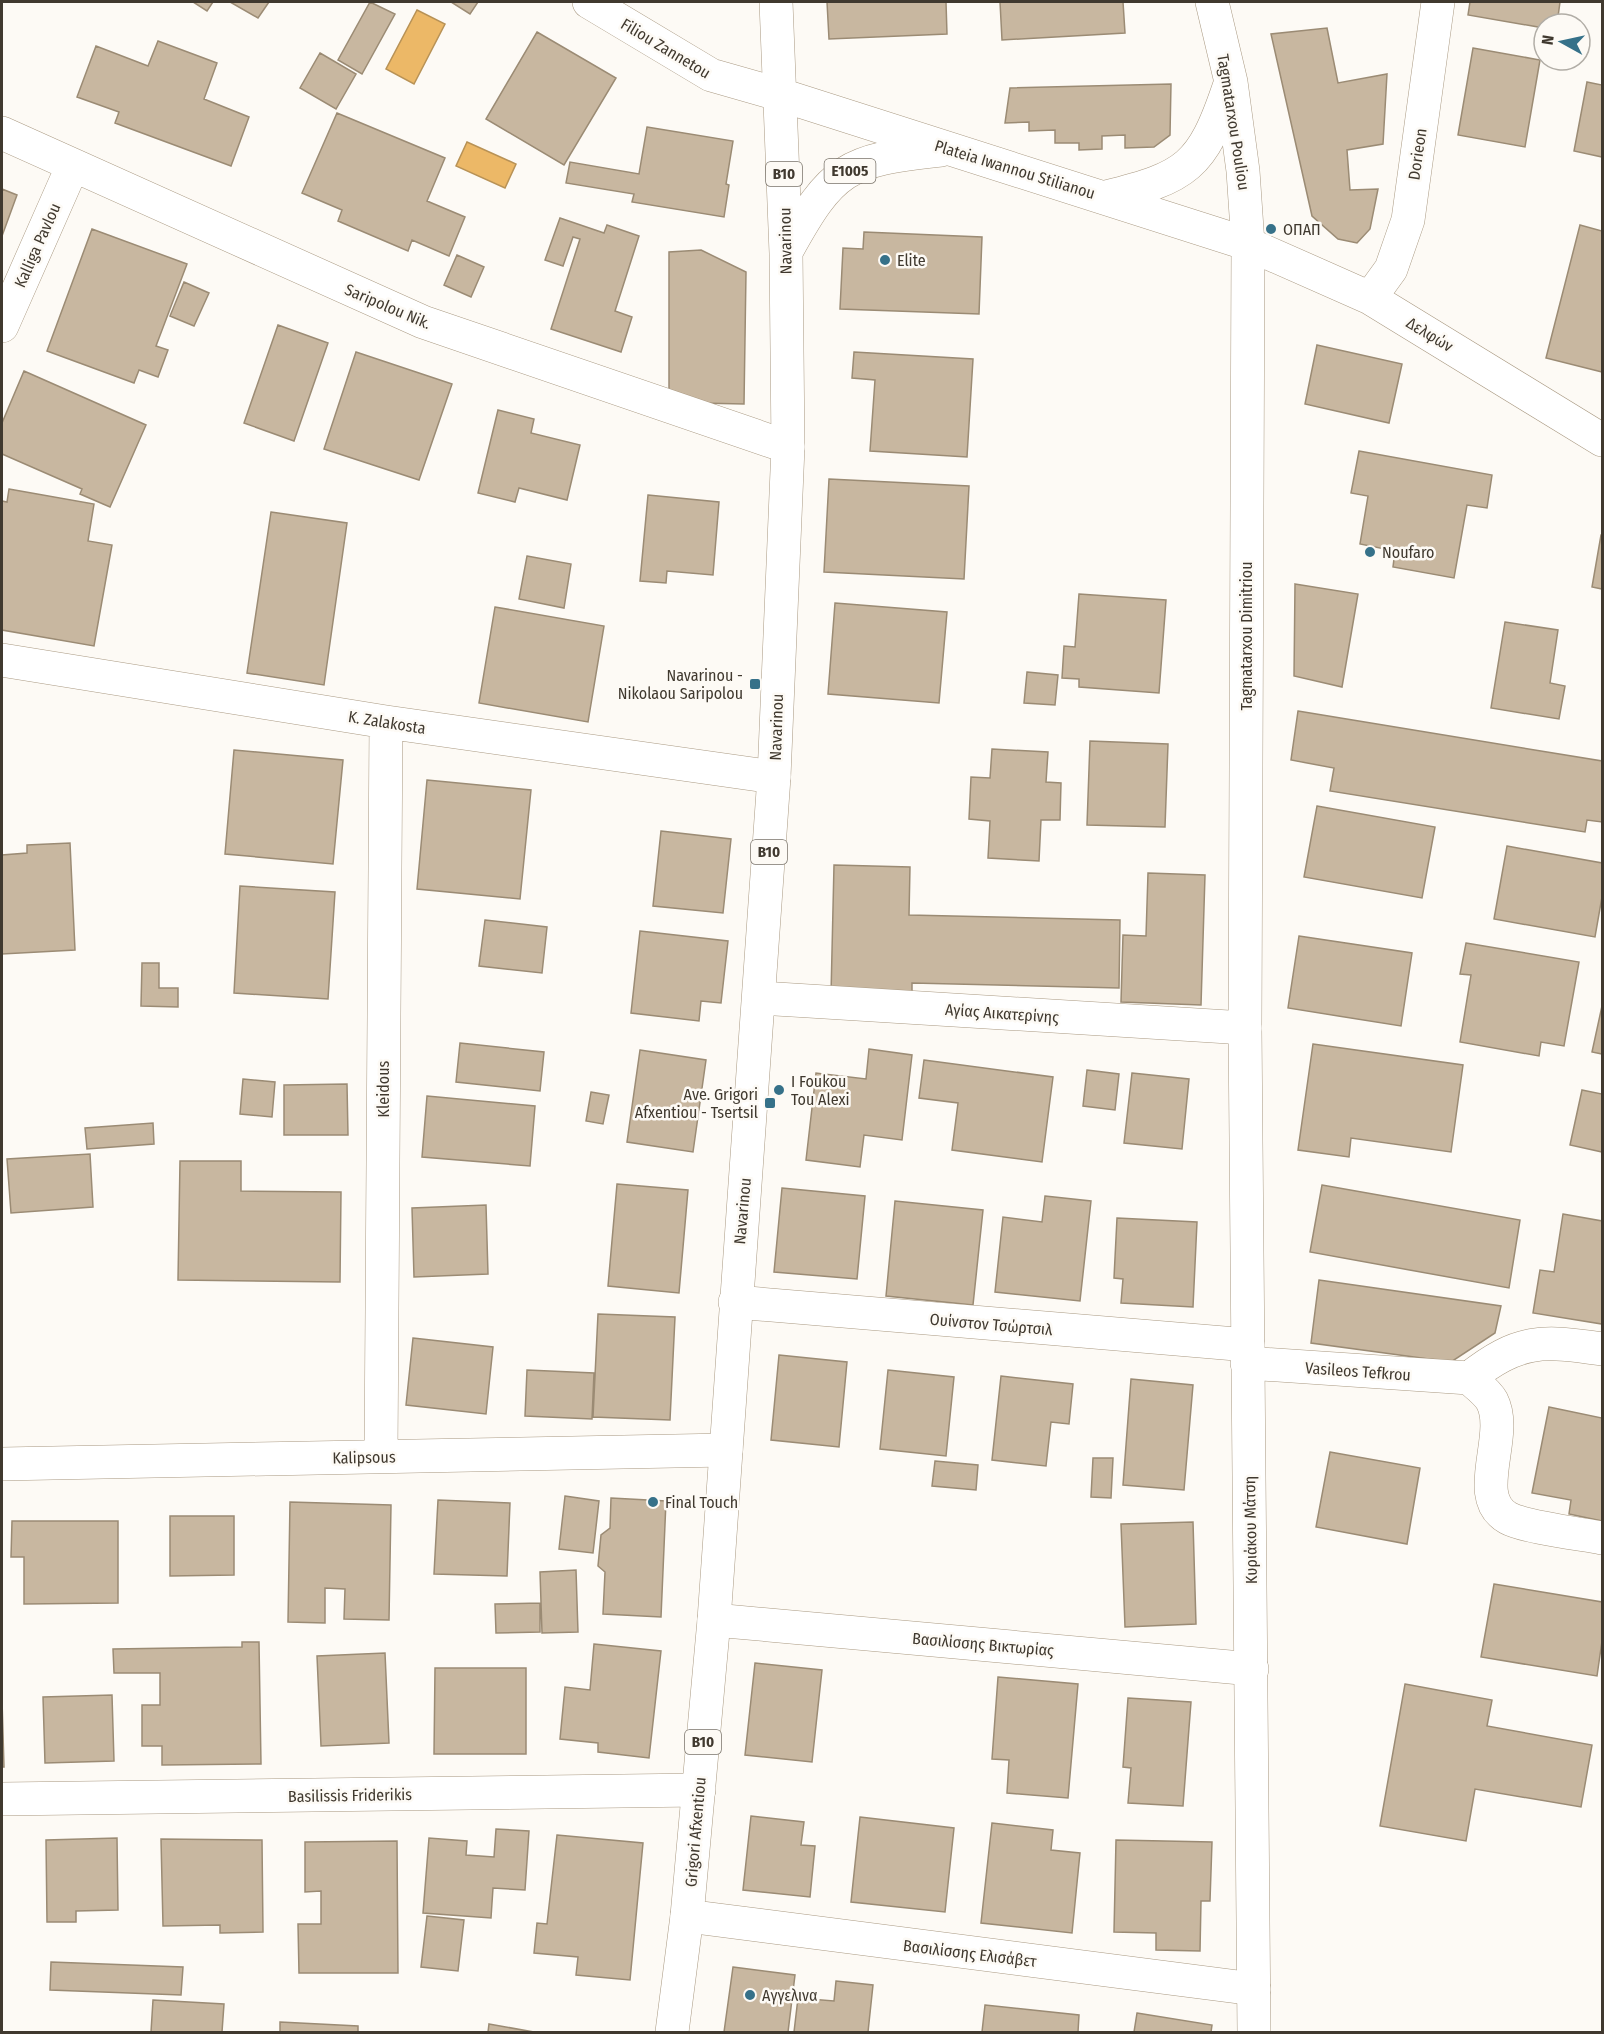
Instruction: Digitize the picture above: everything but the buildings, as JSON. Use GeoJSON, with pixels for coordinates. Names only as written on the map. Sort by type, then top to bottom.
{"type":"FeatureCollection","features":[{"type":"Feature","properties":{"kind":"street","name":"Filiou Zannetou"},"geometry":{"type":"LineString","coordinates":[[590,2],[711,75],[781,95]]}},
{"type":"Feature","properties":{"kind":"street","name":"Navarinou"},"geometry":{"type":"LineString","coordinates":[[726,1450],[774,777],[788,447],[786,253],[776,2]]}},
{"type":"Feature","properties":{"kind":"street","name":"Tagmatarxou Pouliou"},"geometry":{"type":"LineString","coordinates":[[1212,2],[1231,82],[1243,171],[1248,244]]}},
{"type":"Feature","properties":{"kind":"street","name":"Dorieon"},"geometry":{"type":"LineString","coordinates":[[1370,298],[1390,269],[1408,220],[1438,2]]}},
{"type":"Feature","properties":{"kind":"street"},"geometry":{"type":"LineString","coordinates":[[1106,197],[1155,185],[1173,176],[1190,163],[1203,149],[1216,127],[1231,82]]}},
{"type":"Feature","properties":{"kind":"street","name":"Plateia Iwannou Stilianou"},"geometry":{"type":"LineString","coordinates":[[781,95],[1248,244]]}},
{"type":"Feature","properties":{"kind":"street","name":"Saripolou Nik."},"geometry":{"type":"LineString","coordinates":[[2,132],[423,322],[788,447]]}},
{"type":"Feature","properties":{"kind":"street","name":"E1005"},"geometry":{"type":"LineString","coordinates":[[786,253],[809,210],[827,186],[844,174],[861,164],[888,156],[952,149]]}},
{"type":"Feature","properties":{"kind":"street","name":"Kalliga Pavlou"},"geometry":{"type":"LineString","coordinates":[[2,326],[73,165]]}},
{"type":"Feature","properties":{"kind":"street","name":"Δελφών"},"geometry":{"type":"LineString","coordinates":[[1248,244],[1370,298],[1602,440]]}},
{"type":"Feature","properties":{"kind":"street","name":"Tagmatarxou Dimitriou"},"geometry":{"type":"LineString","coordinates":[[1245,1028],[1248,244]]}},
{"type":"Feature","properties":{"kind":"street","name":"K. Zalakosta"},"geometry":{"type":"LineString","coordinates":[[2,660],[386,722],[774,777]]}},
{"type":"Feature","properties":{"kind":"street","name":"Kleidous"},"geometry":{"type":"LineString","coordinates":[[381,1456],[386,722]]}},
{"type":"Feature","properties":{"kind":"street","name":"Αγίας Αικατερίνης"},"geometry":{"type":"LineString","coordinates":[[760,998],[1245,1028]]}},
{"type":"Feature","properties":{"kind":"street","name":"Κυριάκου Μάτση"},"geometry":{"type":"LineString","coordinates":[[1245,1028],[1254,2032]]}},
{"type":"Feature","properties":{"kind":"street","name":"Ουίνστον Τσώρτσιλ"},"geometry":{"type":"LineString","coordinates":[[735,1302],[1247,1354]]}},
{"type":"Feature","properties":{"kind":"street"},"geometry":{"type":"LineString","coordinates":[[1602,1349],[1561,1343],[1526,1346],[1496,1358],[1469,1378],[1491,1401],[1497,1418],[1490,1486],[1494,1505],[1509,1519],[1602,1538]]}},
{"type":"Feature","properties":{"kind":"street","name":"Vasileos Tefkrou"},"geometry":{"type":"LineString","coordinates":[[1247,1354],[1469,1378]]}},
{"type":"Feature","properties":{"kind":"street","name":"Kalipsous"},"geometry":{"type":"LineString","coordinates":[[2,1464],[726,1450]]}},
{"type":"Feature","properties":{"kind":"street","name":"Grigori Afxentiou"},"geometry":{"type":"LineString","coordinates":[[672,2032],[687,1916],[699,1790],[726,1450]]}},
{"type":"Feature","properties":{"kind":"street","name":"Βασιλίσσης Βικτωρίας"},"geometry":{"type":"LineString","coordinates":[[714,1620],[1252,1669]]}},
{"type":"Feature","properties":{"kind":"street","name":"Basilissis Friderikis"},"geometry":{"type":"LineString","coordinates":[[2,1799],[699,1790]]}},
{"type":"Feature","properties":{"kind":"street","name":"Βασιλίσσης Ελισάβετ"},"geometry":{"type":"LineString","coordinates":[[687,1916],[1254,1989]]}},
{"type":"Feature","properties":{"kind":"shaded area"},"geometry":{"type":"Polygon","coordinates":[[[417,10],[445,24],[414,84],[386,69],[417,10]]]}},
{"type":"Feature","properties":{"kind":"shaded area"},"geometry":{"type":"Polygon","coordinates":[[[467,142],[516,164],[505,188],[456,166],[467,142]]]}},
{"type":"Feature","properties":{"kind":"place","name":"ΟΠΑΠ"},"geometry":{"type":"Point","coordinates":[1271,229]}},
{"type":"Feature","properties":{"kind":"place","name":"Elite"},"geometry":{"type":"Point","coordinates":[885,260]}},
{"type":"Feature","properties":{"kind":"place","name":"Noufaro"},"geometry":{"type":"Point","coordinates":[1370,552]}},
{"type":"Feature","properties":{"kind":"place","name":"Navarinou - Nikolaou Saripolou"},"geometry":{"type":"Point","coordinates":[755,684]}},
{"type":"Feature","properties":{"kind":"place","name":"I Foukou Tou Alexi"},"geometry":{"type":"Point","coordinates":[779,1090]}},
{"type":"Feature","properties":{"kind":"place","name":"Ave. Grigori Afxentiou - Tsertsil"},"geometry":{"type":"Point","coordinates":[770,1103]}},
{"type":"Feature","properties":{"kind":"place","name":"Final Touch"},"geometry":{"type":"Point","coordinates":[653,1502]}},
{"type":"Feature","properties":{"kind":"place","name":"Αγγελινα"},"geometry":{"type":"Point","coordinates":[750,1995]}}]}
